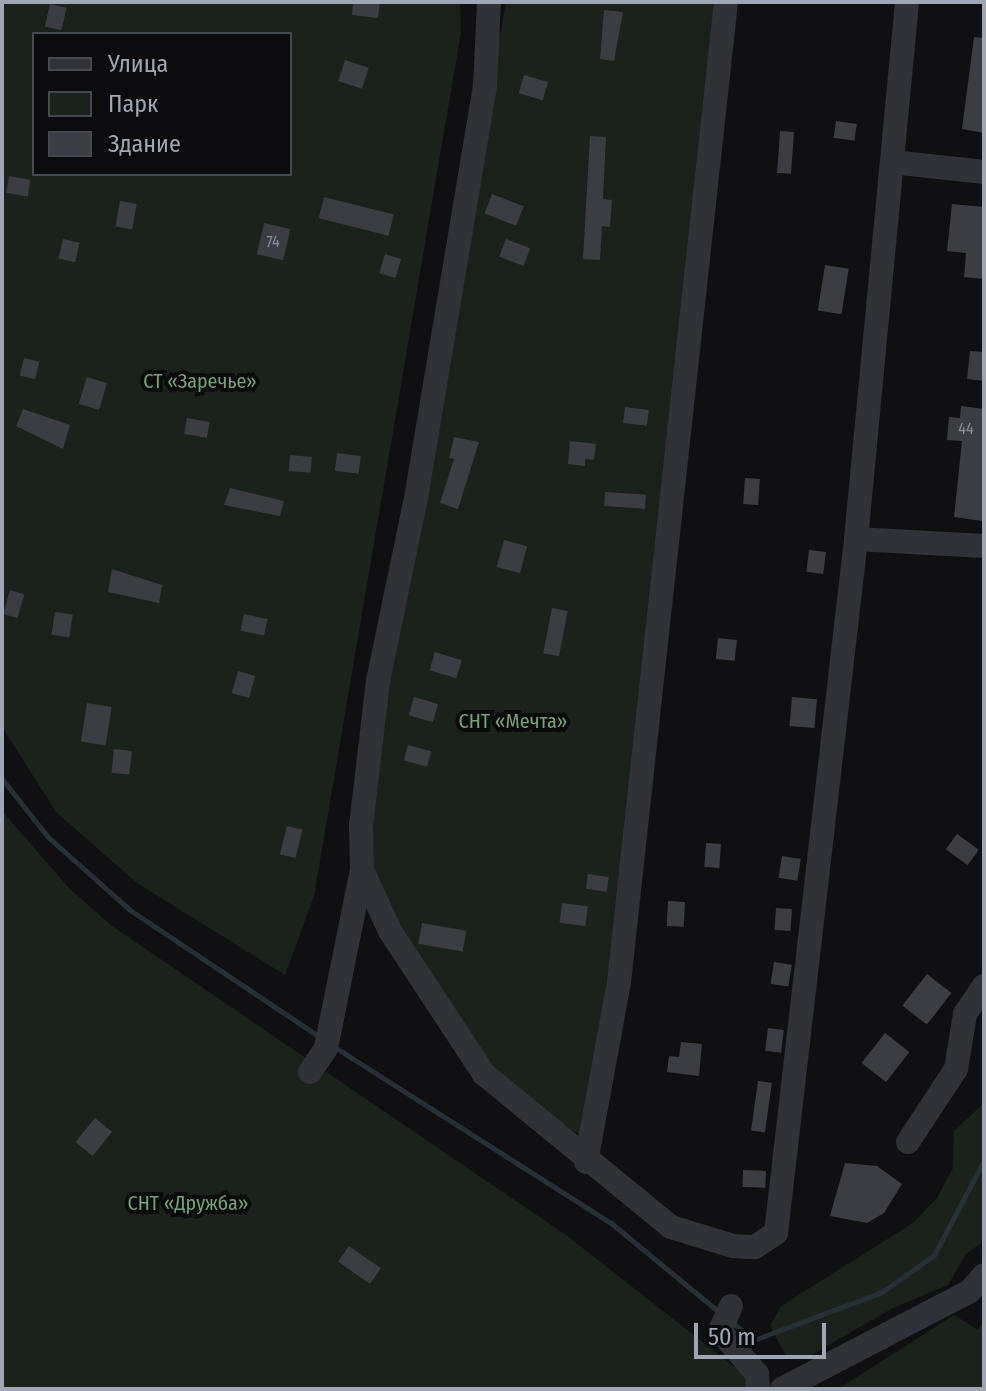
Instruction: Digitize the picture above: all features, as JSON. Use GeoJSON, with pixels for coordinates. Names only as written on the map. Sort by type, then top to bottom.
{"type":"FeatureCollection","features":[{"type":"Feature","properties":{"kind":"street"},"geometry":{"type":"LineString","coordinates":[[310,1072],[326,1048],[362,870],[361,825],[378,681],[417,493],[482,101],[489,2]]}},
{"type":"Feature","properties":{"kind":"street"},"geometry":{"type":"LineString","coordinates":[[586,1162],[619,982],[726,2]]}},
{"type":"Feature","properties":{"kind":"street"},"geometry":{"type":"LineString","coordinates":[[362,870],[390,931],[458,1041],[484,1074],[586,1162],[671,1227],[733,1246],[755,1247],[776,1233],[856,539],[907,2]]}},
{"type":"Feature","properties":{"kind":"street"},"geometry":{"type":"LineString","coordinates":[[892,162],[984,172]]}},
{"type":"Feature","properties":{"kind":"street"},"geometry":{"type":"LineString","coordinates":[[856,539],[984,546]]}},
{"type":"Feature","properties":{"kind":"street"},"geometry":{"type":"LineString","coordinates":[[908,1142],[956,1069],[965,1014],[984,986]]}},
{"type":"Feature","properties":{"kind":"street"},"geometry":{"type":"LineString","coordinates":[[782,1389],[977,1283]]}},
{"type":"Feature","properties":{"kind":"street"},"geometry":{"type":"LineString","coordinates":[[726,1317],[757,1374],[758,1389]]}},
{"type":"Feature","properties":{"kind":"green space","name":"СТ «Заречье»"},"geometry":{"type":"Polygon","coordinates":[[[2,2],[460,2],[461,32],[314,896],[285,975],[137,883],[56,812],[2,727],[2,2]]]}},
{"type":"Feature","properties":{"kind":"green space","name":"СНТ «Мечта»"},"geometry":{"type":"Polygon","coordinates":[[[506,2],[718,2],[624,950],[585,1139],[490,1074],[374,883],[368,842],[383,692],[506,2]]]}},
{"type":"Feature","properties":{"kind":"green space","name":"СНТ «Дружба»"},"geometry":{"type":"Polygon","coordinates":[[[2,811],[69,888],[112,926],[566,1235],[746,1376],[748,1389],[2,1389],[2,811]]]}},
{"type":"Feature","properties":{"kind":"green space"},"geometry":{"type":"Polygon","coordinates":[[[984,1103],[983,1242],[966,1254],[948,1285],[893,1308],[804,1359],[786,1356],[770,1326],[781,1306],[913,1223],[937,1198],[953,1168],[954,1131],[984,1103]]]}},
{"type":"Feature","properties":{"kind":"green space"},"geometry":{"type":"Polygon","coordinates":[[[954,1315],[978,1330],[984,1320],[984,1389],[838,1389],[954,1315]]]}},
{"type":"Feature","properties":{"kind":"building"},"geometry":{"type":"Polygon","coordinates":[[[353,2],[380,2],[378,18],[352,15],[353,2]]]}},
{"type":"Feature","properties":{"kind":"building"},"geometry":{"type":"Polygon","coordinates":[[[50,4],[67,8],[61,30],[45,26],[50,4]]]}},
{"type":"Feature","properties":{"kind":"building"},"geometry":{"type":"Polygon","coordinates":[[[604,10],[623,12],[614,61],[600,59],[604,10]]]}},
{"type":"Feature","properties":{"kind":"building"},"geometry":{"type":"Polygon","coordinates":[[[974,37],[984,38],[984,133],[962,129],[974,37]]]}},
{"type":"Feature","properties":{"kind":"building"},"geometry":{"type":"Polygon","coordinates":[[[345,60],[369,68],[362,89],[338,81],[345,60]]]}},
{"type":"Feature","properties":{"kind":"building"},"geometry":{"type":"Polygon","coordinates":[[[524,75],[548,82],[543,100],[519,93],[524,75]]]}},
{"type":"Feature","properties":{"kind":"building"},"geometry":{"type":"Polygon","coordinates":[[[836,121],[857,124],[854,141],[834,138],[836,121]]]}},
{"type":"Feature","properties":{"kind":"building"},"geometry":{"type":"Polygon","coordinates":[[[780,131],[794,132],[791,174],[777,173],[780,131]]]}},
{"type":"Feature","properties":{"kind":"building"},"geometry":{"type":"Polygon","coordinates":[[[590,136],[606,137],[603,199],[612,200],[610,227],[602,226],[600,260],[583,259],[590,136]]]}},
{"type":"Feature","properties":{"kind":"building"},"geometry":{"type":"Polygon","coordinates":[[[9,176],[31,180],[28,197],[6,193],[9,176]]]}},
{"type":"Feature","properties":{"kind":"building"},"geometry":{"type":"Polygon","coordinates":[[[492,194],[524,206],[516,226],[484,214],[492,194]]]}},
{"type":"Feature","properties":{"kind":"building"},"geometry":{"type":"Polygon","coordinates":[[[324,197],[394,214],[389,236],[319,218],[324,197]]]}},
{"type":"Feature","properties":{"kind":"building"},"geometry":{"type":"Polygon","coordinates":[[[120,201],[137,204],[132,230],[115,227],[120,201]]]}},
{"type":"Feature","properties":{"kind":"building"},"geometry":{"type":"Polygon","coordinates":[[[952,204],[984,207],[984,279],[964,277],[966,253],[947,251],[952,204]]]}},
{"type":"Feature","properties":{"kind":"building"},"geometry":{"type":"Polygon","coordinates":[[[264,223],[290,229],[283,260],[257,254],[264,223]]]}},
{"type":"Feature","properties":{"kind":"building"},"geometry":{"type":"Polygon","coordinates":[[[63,239],[80,243],[75,262],[59,258],[63,239]]]}},
{"type":"Feature","properties":{"kind":"building"},"geometry":{"type":"Polygon","coordinates":[[[506,239],[530,248],[523,266],[499,257],[506,239]]]}},
{"type":"Feature","properties":{"kind":"building"},"geometry":{"type":"Polygon","coordinates":[[[385,254],[401,259],[395,278],[379,273],[385,254]]]}},
{"type":"Feature","properties":{"kind":"building"},"geometry":{"type":"Polygon","coordinates":[[[825,265],[849,269],[842,314],[818,310],[825,265]]]}},
{"type":"Feature","properties":{"kind":"building"},"geometry":{"type":"Polygon","coordinates":[[[970,351],[984,352],[984,381],[967,379],[970,351]]]}},
{"type":"Feature","properties":{"kind":"building"},"geometry":{"type":"Polygon","coordinates":[[[24,358],[40,362],[35,379],[20,375],[24,358]]]}},
{"type":"Feature","properties":{"kind":"building"},"geometry":{"type":"Polygon","coordinates":[[[87,377],[107,383],[99,410],[79,404],[87,377]]]}},
{"type":"Feature","properties":{"kind":"building"},"geometry":{"type":"Polygon","coordinates":[[[961,406],[984,409],[982,521],[954,517],[962,441],[947,440],[949,417],[960,418],[961,406]]]}},
{"type":"Feature","properties":{"kind":"building"},"geometry":{"type":"Polygon","coordinates":[[[625,407],[649,410],[647,426],[623,423],[625,407]]]}},
{"type":"Feature","properties":{"kind":"building"},"geometry":{"type":"Polygon","coordinates":[[[23,409],[70,425],[63,449],[16,426],[23,409]]]}},
{"type":"Feature","properties":{"kind":"building"},"geometry":{"type":"Polygon","coordinates":[[[187,418],[210,422],[207,438],[184,434],[187,418]]]}},
{"type":"Feature","properties":{"kind":"building"},"geometry":{"type":"Polygon","coordinates":[[[454,437],[479,442],[458,509],[440,503],[454,459],[449,458],[454,437]]]}},
{"type":"Feature","properties":{"kind":"building"},"geometry":{"type":"Polygon","coordinates":[[[570,441],[596,444],[594,460],[585,459],[585,466],[568,464],[570,441]]]}},
{"type":"Feature","properties":{"kind":"building"},"geometry":{"type":"Polygon","coordinates":[[[337,453],[361,456],[359,474],[335,471],[337,453]]]}},
{"type":"Feature","properties":{"kind":"building"},"geometry":{"type":"Polygon","coordinates":[[[290,455],[312,457],[311,473],[289,471],[290,455]]]}},
{"type":"Feature","properties":{"kind":"building"},"geometry":{"type":"Polygon","coordinates":[[[745,478],[760,479],[758,505],[743,504],[745,478]]]}},
{"type":"Feature","properties":{"kind":"building"},"geometry":{"type":"Polygon","coordinates":[[[230,488],[284,501],[280,516],[224,505],[230,488]]]}},
{"type":"Feature","properties":{"kind":"building"},"geometry":{"type":"Polygon","coordinates":[[[605,492],[646,495],[645,509],[604,506],[605,492]]]}},
{"type":"Feature","properties":{"kind":"building"},"geometry":{"type":"Polygon","coordinates":[[[504,540],[527,546],[520,573],[497,567],[504,540]]]}},
{"type":"Feature","properties":{"kind":"building"},"geometry":{"type":"Polygon","coordinates":[[[809,550],[826,552],[823,574],[806,572],[809,550]]]}},
{"type":"Feature","properties":{"kind":"building"},"geometry":{"type":"Polygon","coordinates":[[[112,569],[162,585],[159,603],[108,592],[112,569]]]}},
{"type":"Feature","properties":{"kind":"building"},"geometry":{"type":"Polygon","coordinates":[[[10,590],[24,594],[18,618],[3,614],[10,590]]]}},
{"type":"Feature","properties":{"kind":"building"},"geometry":{"type":"Polygon","coordinates":[[[552,608],[568,611],[559,656],[543,653],[552,608]]]}},
{"type":"Feature","properties":{"kind":"building"},"geometry":{"type":"Polygon","coordinates":[[[55,612],[73,615],[69,638],[51,635],[55,612]]]}},
{"type":"Feature","properties":{"kind":"building"},"geometry":{"type":"Polygon","coordinates":[[[244,614],[267,619],[264,636],[240,631],[244,614]]]}},
{"type":"Feature","properties":{"kind":"building"},"geometry":{"type":"Polygon","coordinates":[[[718,638],[737,640],[735,661],[716,659],[718,638]]]}},
{"type":"Feature","properties":{"kind":"building"},"geometry":{"type":"Polygon","coordinates":[[[435,652],[462,660],[456,678],[429,670],[435,652]]]}},
{"type":"Feature","properties":{"kind":"building"},"geometry":{"type":"Polygon","coordinates":[[[238,671],[255,676],[249,698],[232,693],[238,671]]]}},
{"type":"Feature","properties":{"kind":"building"},"geometry":{"type":"Polygon","coordinates":[[[414,697],[438,704],[433,722],[409,715],[414,697]]]}},
{"type":"Feature","properties":{"kind":"building"},"geometry":{"type":"Polygon","coordinates":[[[792,697],[817,699],[814,728],[789,726],[792,697]]]}},
{"type":"Feature","properties":{"kind":"building"},"geometry":{"type":"Polygon","coordinates":[[[87,703],[112,707],[106,745],[81,742],[87,703]]]}},
{"type":"Feature","properties":{"kind":"building"},"geometry":{"type":"Polygon","coordinates":[[[408,745],[431,751],[427,767],[404,760],[408,745]]]}},
{"type":"Feature","properties":{"kind":"building"},"geometry":{"type":"Polygon","coordinates":[[[114,749],[132,751],[129,775],[111,773],[114,749]]]}},
{"type":"Feature","properties":{"kind":"building"},"geometry":{"type":"Polygon","coordinates":[[[287,826],[303,830],[296,858],[280,854],[287,826]]]}},
{"type":"Feature","properties":{"kind":"building"},"geometry":{"type":"Polygon","coordinates":[[[957,834],[979,850],[968,865],[946,849],[957,834]]]}},
{"type":"Feature","properties":{"kind":"building"},"geometry":{"type":"Polygon","coordinates":[[[706,843],[721,844],[719,868],[704,867],[706,843]]]}},
{"type":"Feature","properties":{"kind":"building"},"geometry":{"type":"Polygon","coordinates":[[[782,856],[801,859],[797,881],[779,878],[782,856]]]}},
{"type":"Feature","properties":{"kind":"building"},"geometry":{"type":"Polygon","coordinates":[[[588,874],[609,877],[607,892],[586,889],[588,874]]]}},
{"type":"Feature","properties":{"kind":"building"},"geometry":{"type":"Polygon","coordinates":[[[668,901],[685,902],[684,927],[667,926],[668,901]]]}},
{"type":"Feature","properties":{"kind":"building"},"geometry":{"type":"Polygon","coordinates":[[[562,903],[588,906],[585,926],[560,923],[562,903]]]}},
{"type":"Feature","properties":{"kind":"building"},"geometry":{"type":"Polygon","coordinates":[[[776,908],[792,909],[790,931],[774,930],[776,908]]]}},
{"type":"Feature","properties":{"kind":"building"},"geometry":{"type":"Polygon","coordinates":[[[422,923],[466,931],[463,951],[418,944],[422,923]]]}},
{"type":"Feature","properties":{"kind":"building"},"geometry":{"type":"Polygon","coordinates":[[[774,962],[792,965],[788,987],[771,984],[774,962]]]}},
{"type":"Feature","properties":{"kind":"building"},"geometry":{"type":"Polygon","coordinates":[[[927,974],[951,993],[927,1025],[902,1006],[927,974]]]}},
{"type":"Feature","properties":{"kind":"building"},"geometry":{"type":"Polygon","coordinates":[[[768,1028],[784,1030],[781,1053],[765,1051],[768,1028]]]}},
{"type":"Feature","properties":{"kind":"building"},"geometry":{"type":"Polygon","coordinates":[[[885,1033],[909,1052],[886,1082],[862,1063],[885,1033]]]}},
{"type":"Feature","properties":{"kind":"building"},"geometry":{"type":"Polygon","coordinates":[[[681,1042],[702,1044],[699,1076],[667,1072],[669,1056],[679,1057],[681,1042]]]}},
{"type":"Feature","properties":{"kind":"building"},"geometry":{"type":"Polygon","coordinates":[[[758,1081],[772,1083],[765,1132],[751,1131],[758,1081]]]}},
{"type":"Feature","properties":{"kind":"building"},"geometry":{"type":"Polygon","coordinates":[[[95,1118],[112,1132],[93,1156],[75,1142],[95,1118]]]}},
{"type":"Feature","properties":{"kind":"building"},"geometry":{"type":"Polygon","coordinates":[[[845,1163],[877,1166],[902,1184],[884,1213],[867,1223],[830,1216],[845,1163]]]}},
{"type":"Feature","properties":{"kind":"building"},"geometry":{"type":"Polygon","coordinates":[[[743,1170],[766,1171],[765,1188],[742,1187],[743,1170]]]}},
{"type":"Feature","properties":{"kind":"building"},"geometry":{"type":"Polygon","coordinates":[[[349,1246],[381,1268],[370,1284],[338,1262],[349,1246]]]}},
{"type":"Feature","properties":{"kind":"waterway"},"geometry":{"type":"LineString","coordinates":[[2,779],[48,837],[130,910],[321,1038]]}},
{"type":"Feature","properties":{"kind":"waterway"},"geometry":{"type":"LineString","coordinates":[[333,1046],[611,1223],[719,1312]]}},
{"type":"Feature","properties":{"kind":"waterway"},"geometry":{"type":"LineString","coordinates":[[730,1321],[754,1340],[882,1292],[934,1255],[984,1160]]}}]}
